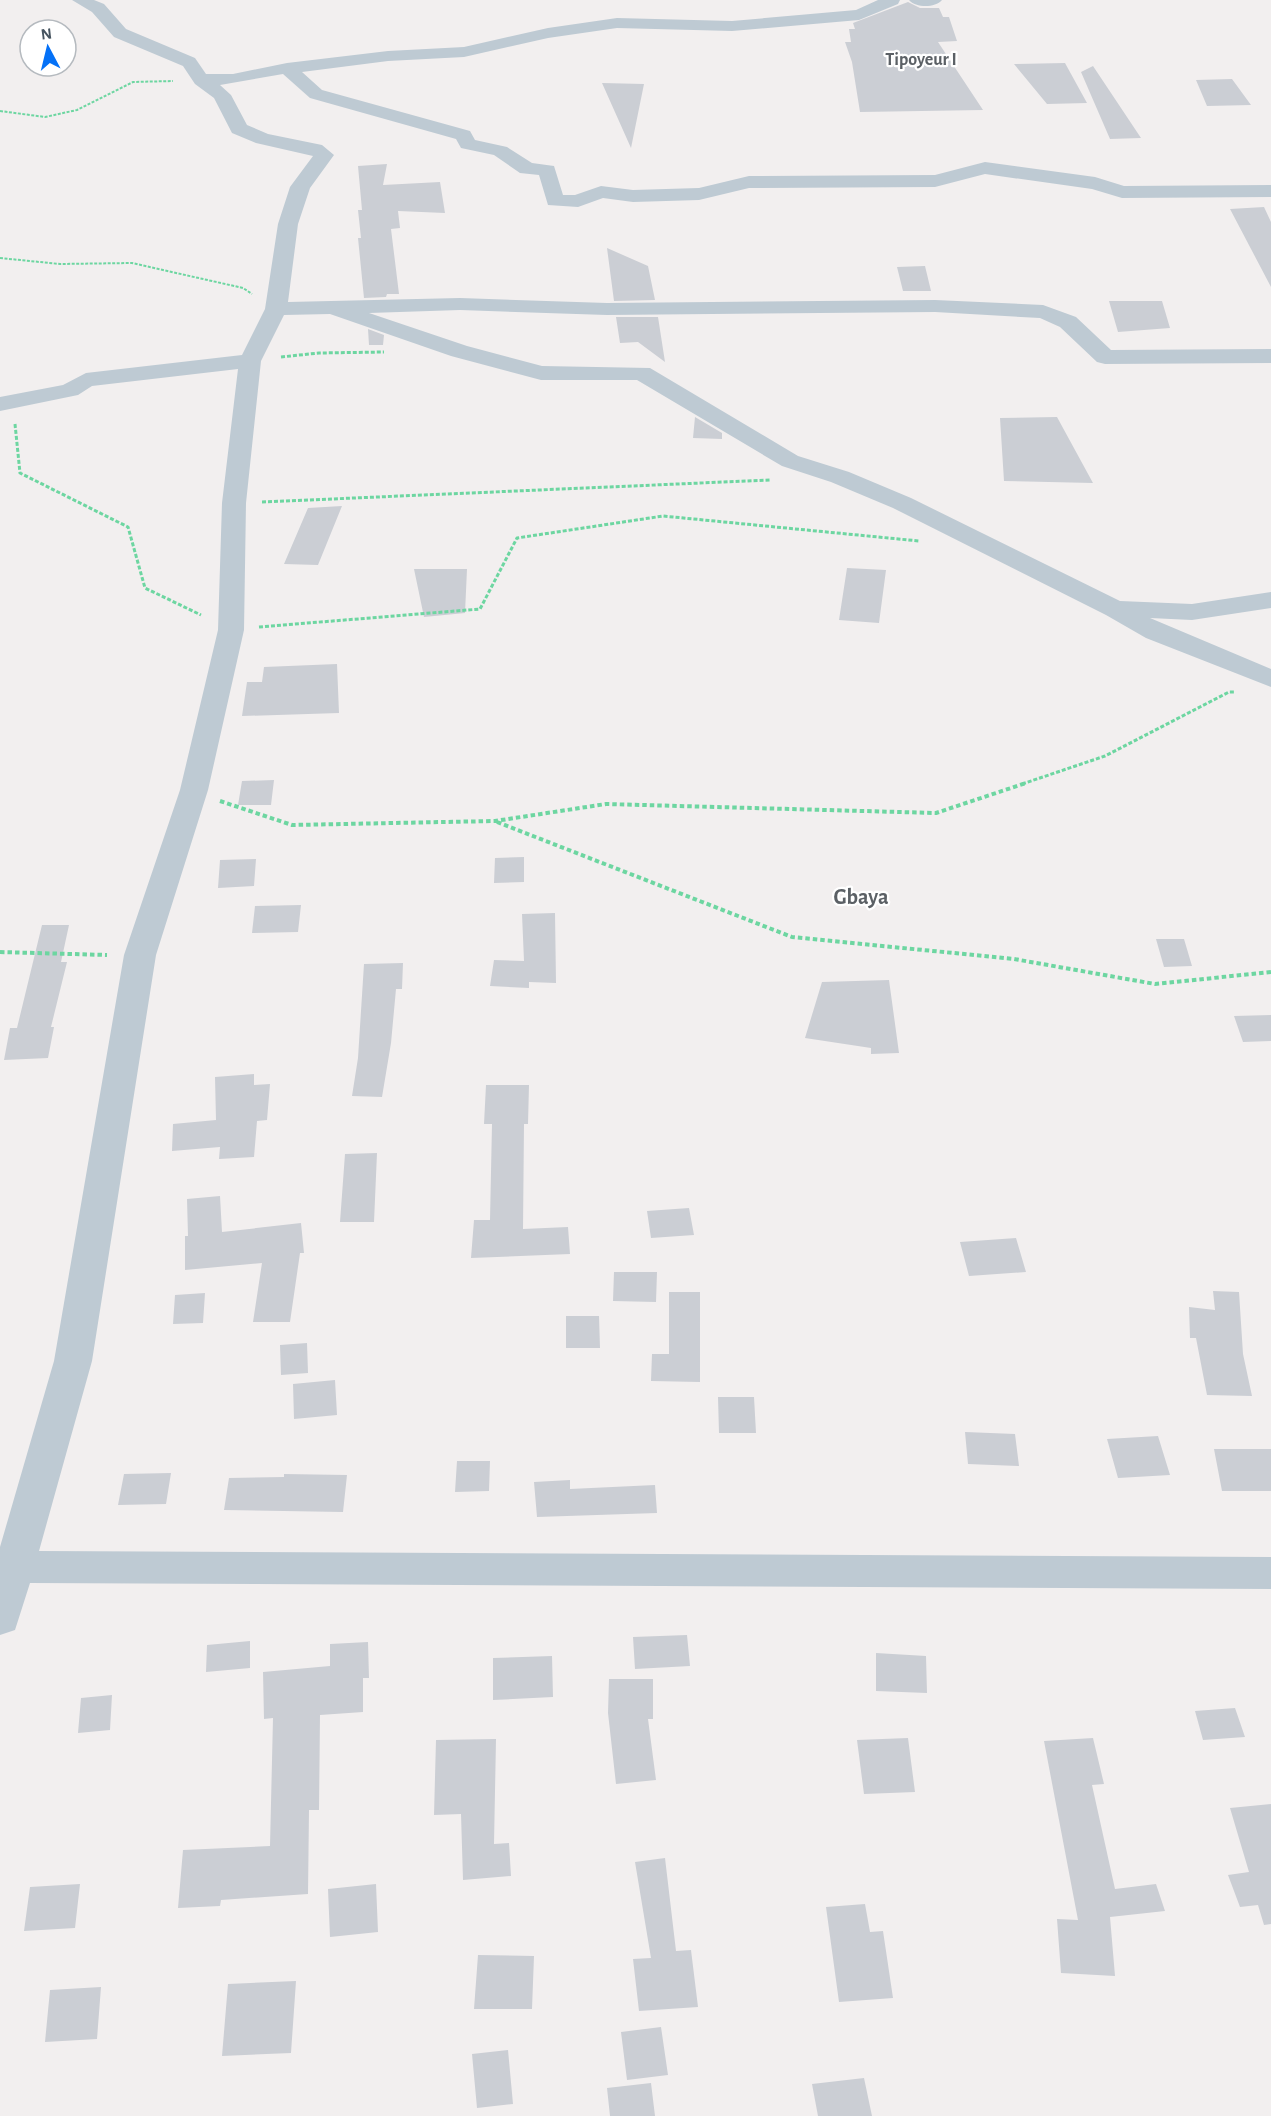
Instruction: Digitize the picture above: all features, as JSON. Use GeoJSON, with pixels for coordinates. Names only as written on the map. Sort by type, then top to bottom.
{"type":"FeatureCollection","features":[{"type":"Feature","properties":{"kind":"street"},"geometry":{"type":"LineString","coordinates":[[0,1618],[7,1567],[73,1360],[140,955],[194,790],[231,630],[234,503],[250,361],[276,309],[288,224],[300,187],[324,155],[315,149],[263,139],[239,129],[222,95],[201,80],[189,62],[120,33],[98,8],[80,0]]}},
{"type":"Feature","properties":{"kind":"street"},"geometry":{"type":"LineString","coordinates":[[201,80],[233,79],[287,68],[388,56],[464,52],[611,16],[732,27],[859,15],[892,0]]}},
{"type":"Feature","properties":{"kind":"street"},"geometry":{"type":"LineString","coordinates":[[917,0],[934,0]]}},
{"type":"Feature","properties":{"kind":"street"},"geometry":{"type":"LineString","coordinates":[[287,68],[316,94],[463,135],[468,144],[500,151],[527,169],[547,170],[555,201],[578,201],[601,192],[633,196],[699,194],[749,182],[935,181],[985,168],[1095,183],[1122,192],[1271,191]]}},
{"type":"Feature","properties":{"kind":"street"},"geometry":{"type":"LineString","coordinates":[[276,309],[460,304],[607,309],[935,306],[1043,312],[1068,322],[1105,357],[1271,356]]}},
{"type":"Feature","properties":{"kind":"street"},"geometry":{"type":"LineString","coordinates":[[334,308],[459,351],[541,373],[642,373],[790,461],[840,477],[902,503],[1115,609],[1155,632],[1271,679]]}},
{"type":"Feature","properties":{"kind":"street"},"geometry":{"type":"LineString","coordinates":[[6,401],[70,390],[86,380],[250,361]]}},
{"type":"Feature","properties":{"kind":"street"},"geometry":{"type":"LineString","coordinates":[[1115,609],[1192,612],[1271,600]]}},
{"type":"Feature","properties":{"kind":"street"},"geometry":{"type":"LineString","coordinates":[[7,1567],[1271,1574]]}},
{"type":"Feature","properties":{"kind":"path"},"geometry":{"type":"LineString","coordinates":[[0,111],[45,117],[76,110],[134,82],[201,80]]}},
{"type":"Feature","properties":{"kind":"path"},"geometry":{"type":"LineString","coordinates":[[0,258],[60,264],[132,263],[243,288],[276,309]]}},
{"type":"Feature","properties":{"kind":"path"},"geometry":{"type":"LineString","coordinates":[[250,361],[319,353],[389,352]]}},
{"type":"Feature","properties":{"kind":"path"},"geometry":{"type":"LineString","coordinates":[[6,401],[20,473],[128,527],[146,588],[231,630],[480,609],[517,538],[663,516],[925,542]]}},
{"type":"Feature","properties":{"kind":"path"},"geometry":{"type":"LineString","coordinates":[[234,503],[780,480]]}},
{"type":"Feature","properties":{"kind":"path"},"geometry":{"type":"LineString","coordinates":[[194,790],[245,812],[292,825],[495,821],[606,804],[936,813],[1105,756],[1229,692],[1240,692]]}},
{"type":"Feature","properties":{"kind":"path"},"geometry":{"type":"LineString","coordinates":[[495,821],[792,937],[1014,959],[1155,984],[1271,972]]}},
{"type":"Feature","properties":{"kind":"path"},"geometry":{"type":"LineString","coordinates":[[0,952],[140,955]]}},
{"type":"Feature","properties":{"kind":"building"},"geometry":{"type":"Polygon","coordinates":[[[908,2],[920,8],[939,8],[943,17],[949,17],[957,41],[938,42],[983,110],[860,112],[852,62],[845,42],[851,42],[849,29],[855,29],[853,23],[908,2]]]}},
{"type":"Feature","properties":{"kind":"building"},"geometry":{"type":"Polygon","coordinates":[[[1065,63],[1087,103],[1047,104],[1014,64],[1065,63]]]}},
{"type":"Feature","properties":{"kind":"building"},"geometry":{"type":"Polygon","coordinates":[[[1093,66],[1141,138],[1110,139],[1081,72],[1093,66]]]}},
{"type":"Feature","properties":{"kind":"building"},"geometry":{"type":"Polygon","coordinates":[[[1232,79],[1251,105],[1207,106],[1196,80],[1232,79]]]}},
{"type":"Feature","properties":{"kind":"building"},"geometry":{"type":"Polygon","coordinates":[[[602,83],[644,84],[631,148],[602,83]]]}},
{"type":"Feature","properties":{"kind":"building"},"geometry":{"type":"Polygon","coordinates":[[[387,164],[383,185],[440,182],[445,213],[398,211],[400,228],[391,229],[399,294],[364,298],[358,238],[361,238],[358,210],[362,210],[358,166],[387,164]]]}},
{"type":"Feature","properties":{"kind":"building"},"geometry":{"type":"Polygon","coordinates":[[[1264,207],[1271,222],[1271,287],[1230,209],[1264,207]]]}},
{"type":"Feature","properties":{"kind":"building"},"geometry":{"type":"Polygon","coordinates":[[[607,248],[648,266],[655,300],[614,301],[607,248]]]}},
{"type":"Feature","properties":{"kind":"building"},"geometry":{"type":"Polygon","coordinates":[[[925,266],[931,291],[903,291],[897,267],[925,266]]]}},
{"type":"Feature","properties":{"kind":"building"},"geometry":{"type":"Polygon","coordinates":[[[1109,301],[1162,301],[1170,328],[1118,332],[1109,301]]]}},
{"type":"Feature","properties":{"kind":"building"},"geometry":{"type":"Polygon","coordinates":[[[616,317],[658,317],[665,362],[638,342],[620,343],[616,317]]]}},
{"type":"Feature","properties":{"kind":"building"},"geometry":{"type":"Polygon","coordinates":[[[368,329],[384,335],[383,345],[369,345],[368,329]]]}},
{"type":"Feature","properties":{"kind":"building"},"geometry":{"type":"Polygon","coordinates":[[[695,417],[722,433],[722,439],[693,438],[695,417]]]}},
{"type":"Feature","properties":{"kind":"building"},"geometry":{"type":"Polygon","coordinates":[[[1057,417],[1093,483],[1004,481],[1000,418],[1057,417]]]}},
{"type":"Feature","properties":{"kind":"building"},"geometry":{"type":"Polygon","coordinates":[[[342,506],[318,565],[284,564],[308,508],[342,506]]]}},
{"type":"Feature","properties":{"kind":"building"},"geometry":{"type":"Polygon","coordinates":[[[847,568],[886,570],[879,623],[839,620],[847,568]]]}},
{"type":"Feature","properties":{"kind":"building"},"geometry":{"type":"Polygon","coordinates":[[[414,569],[467,569],[465,613],[424,617],[414,569]]]}},
{"type":"Feature","properties":{"kind":"building"},"geometry":{"type":"Polygon","coordinates":[[[337,664],[339,713],[242,716],[247,682],[262,682],[264,667],[337,664]]]}},
{"type":"Feature","properties":{"kind":"building"},"geometry":{"type":"Polygon","coordinates":[[[274,780],[271,805],[238,805],[242,781],[274,780]]]}},
{"type":"Feature","properties":{"kind":"building"},"geometry":{"type":"Polygon","coordinates":[[[524,857],[524,882],[494,883],[495,858],[524,857]]]}},
{"type":"Feature","properties":{"kind":"building"},"geometry":{"type":"Polygon","coordinates":[[[256,859],[254,886],[218,888],[220,860],[256,859]]]}},
{"type":"Feature","properties":{"kind":"building"},"geometry":{"type":"Polygon","coordinates":[[[301,905],[298,932],[252,933],[255,906],[301,905]]]}},
{"type":"Feature","properties":{"kind":"building"},"geometry":{"type":"Polygon","coordinates":[[[555,913],[556,983],[529,982],[529,988],[490,986],[494,960],[524,961],[522,914],[555,913]]]}},
{"type":"Feature","properties":{"kind":"building"},"geometry":{"type":"Polygon","coordinates":[[[42,925],[69,925],[61,962],[67,962],[51,1027],[54,1027],[48,1058],[4,1060],[10,1028],[17,1028],[42,925]]]}},
{"type":"Feature","properties":{"kind":"building"},"geometry":{"type":"Polygon","coordinates":[[[1156,939],[1184,939],[1192,966],[1164,967],[1156,939]]]}},
{"type":"Feature","properties":{"kind":"building"},"geometry":{"type":"Polygon","coordinates":[[[403,963],[402,989],[396,989],[391,1043],[382,1097],[352,1096],[358,1058],[364,964],[403,963]]]}},
{"type":"Feature","properties":{"kind":"building"},"geometry":{"type":"Polygon","coordinates":[[[889,980],[899,1053],[871,1054],[871,1048],[805,1038],[822,982],[889,980]]]}},
{"type":"Feature","properties":{"kind":"building"},"geometry":{"type":"Polygon","coordinates":[[[1271,1015],[1271,1041],[1243,1042],[1234,1016],[1271,1015]]]}},
{"type":"Feature","properties":{"kind":"building"},"geometry":{"type":"Polygon","coordinates":[[[254,1074],[254,1085],[270,1084],[267,1120],[257,1121],[254,1157],[219,1159],[220,1147],[172,1151],[173,1124],[216,1120],[215,1077],[254,1074]]]}},
{"type":"Feature","properties":{"kind":"building"},"geometry":{"type":"Polygon","coordinates":[[[486,1085],[529,1085],[528,1124],[524,1124],[523,1229],[568,1227],[570,1254],[471,1258],[474,1220],[490,1220],[492,1124],[484,1124],[486,1085]]]}},
{"type":"Feature","properties":{"kind":"building"},"geometry":{"type":"Polygon","coordinates":[[[377,1153],[374,1222],[340,1222],[345,1154],[377,1153]]]}},
{"type":"Feature","properties":{"kind":"building"},"geometry":{"type":"Polygon","coordinates":[[[220,1196],[222,1232],[301,1223],[304,1253],[300,1253],[290,1322],[253,1322],[262,1263],[185,1270],[185,1236],[188,1236],[187,1199],[220,1196]]]}},
{"type":"Feature","properties":{"kind":"building"},"geometry":{"type":"Polygon","coordinates":[[[689,1208],[694,1235],[651,1238],[647,1211],[689,1208]]]}},
{"type":"Feature","properties":{"kind":"building"},"geometry":{"type":"Polygon","coordinates":[[[1016,1238],[1026,1272],[969,1276],[960,1242],[1016,1238]]]}},
{"type":"Feature","properties":{"kind":"building"},"geometry":{"type":"Polygon","coordinates":[[[614,1272],[657,1272],[656,1302],[613,1301],[614,1272]]]}},
{"type":"Feature","properties":{"kind":"building"},"geometry":{"type":"Polygon","coordinates":[[[1213,1291],[1239,1292],[1243,1354],[1252,1396],[1207,1395],[1196,1338],[1190,1338],[1189,1307],[1215,1310],[1213,1291]]]}},
{"type":"Feature","properties":{"kind":"building"},"geometry":{"type":"Polygon","coordinates":[[[669,1292],[700,1292],[700,1382],[651,1381],[652,1354],[669,1354],[669,1292]]]}},
{"type":"Feature","properties":{"kind":"building"},"geometry":{"type":"Polygon","coordinates":[[[205,1293],[203,1323],[173,1324],[175,1295],[205,1293]]]}},
{"type":"Feature","properties":{"kind":"building"},"geometry":{"type":"Polygon","coordinates":[[[566,1316],[599,1316],[600,1348],[566,1348],[566,1316]]]}},
{"type":"Feature","properties":{"kind":"building"},"geometry":{"type":"Polygon","coordinates":[[[307,1343],[308,1373],[281,1375],[280,1345],[307,1343]]]}},
{"type":"Feature","properties":{"kind":"building"},"geometry":{"type":"Polygon","coordinates":[[[335,1380],[337,1415],[294,1419],[293,1384],[335,1380]]]}},
{"type":"Feature","properties":{"kind":"building"},"geometry":{"type":"Polygon","coordinates":[[[718,1397],[754,1397],[756,1433],[719,1433],[718,1397]]]}},
{"type":"Feature","properties":{"kind":"building"},"geometry":{"type":"Polygon","coordinates":[[[965,1432],[1015,1434],[1019,1466],[968,1464],[965,1432]]]}},
{"type":"Feature","properties":{"kind":"building"},"geometry":{"type":"Polygon","coordinates":[[[1158,1436],[1170,1475],[1118,1478],[1107,1439],[1158,1436]]]}},
{"type":"Feature","properties":{"kind":"building"},"geometry":{"type":"Polygon","coordinates":[[[1214,1449],[1271,1449],[1271,1491],[1222,1491],[1214,1449]]]}},
{"type":"Feature","properties":{"kind":"building"},"geometry":{"type":"Polygon","coordinates":[[[457,1461],[490,1461],[489,1491],[455,1492],[457,1461]]]}},
{"type":"Feature","properties":{"kind":"building"},"geometry":{"type":"Polygon","coordinates":[[[171,1473],[166,1504],[118,1505],[124,1474],[171,1473]]]}},
{"type":"Feature","properties":{"kind":"building"},"geometry":{"type":"Polygon","coordinates":[[[284,1474],[347,1475],[343,1512],[224,1510],[229,1478],[284,1477],[284,1474]]]}},
{"type":"Feature","properties":{"kind":"building"},"geometry":{"type":"Polygon","coordinates":[[[570,1480],[570,1489],[655,1485],[657,1513],[537,1517],[534,1482],[570,1480]]]}},
{"type":"Feature","properties":{"kind":"building"},"geometry":{"type":"Polygon","coordinates":[[[687,1635],[690,1666],[635,1669],[633,1637],[687,1635]]]}},
{"type":"Feature","properties":{"kind":"building"},"geometry":{"type":"Polygon","coordinates":[[[250,1641],[250,1668],[206,1672],[207,1645],[250,1641]]]}},
{"type":"Feature","properties":{"kind":"building"},"geometry":{"type":"Polygon","coordinates":[[[368,1642],[369,1678],[363,1678],[363,1712],[320,1715],[319,1810],[309,1810],[308,1894],[221,1900],[220,1906],[178,1908],[183,1850],[270,1846],[273,1718],[264,1719],[263,1672],[330,1666],[330,1644],[368,1642]]]}},
{"type":"Feature","properties":{"kind":"building"},"geometry":{"type":"Polygon","coordinates":[[[876,1653],[926,1656],[927,1693],[876,1691],[876,1653]]]}},
{"type":"Feature","properties":{"kind":"building"},"geometry":{"type":"Polygon","coordinates":[[[552,1656],[553,1697],[493,1700],[493,1658],[552,1656]]]}},
{"type":"Feature","properties":{"kind":"building"},"geometry":{"type":"Polygon","coordinates":[[[609,1679],[653,1679],[653,1719],[648,1719],[656,1780],[616,1784],[608,1713],[609,1679]]]}},
{"type":"Feature","properties":{"kind":"building"},"geometry":{"type":"Polygon","coordinates":[[[112,1695],[110,1730],[78,1733],[81,1698],[112,1695]]]}},
{"type":"Feature","properties":{"kind":"building"},"geometry":{"type":"Polygon","coordinates":[[[1235,1708],[1245,1737],[1203,1740],[1195,1711],[1235,1708]]]}},
{"type":"Feature","properties":{"kind":"building"},"geometry":{"type":"Polygon","coordinates":[[[908,1738],[915,1792],[864,1794],[857,1740],[908,1738]]]}},
{"type":"Feature","properties":{"kind":"building"},"geometry":{"type":"Polygon","coordinates":[[[1093,1738],[1104,1784],[1092,1785],[1115,1889],[1156,1884],[1165,1911],[1110,1917],[1115,1976],[1061,1973],[1057,1919],[1078,1920],[1044,1741],[1093,1738]]]}},
{"type":"Feature","properties":{"kind":"building"},"geometry":{"type":"Polygon","coordinates":[[[496,1739],[494,1844],[509,1843],[511,1876],[463,1880],[461,1814],[434,1815],[436,1740],[496,1739]]]}},
{"type":"Feature","properties":{"kind":"building"},"geometry":{"type":"Polygon","coordinates":[[[1271,1804],[1271,1924],[1264,1925],[1258,1905],[1240,1907],[1228,1875],[1249,1872],[1230,1808],[1271,1804]]]}},
{"type":"Feature","properties":{"kind":"building"},"geometry":{"type":"Polygon","coordinates":[[[665,1858],[676,1951],[691,1950],[698,2007],[639,2011],[633,1959],[651,1958],[635,1862],[665,1858]]]}},
{"type":"Feature","properties":{"kind":"building"},"geometry":{"type":"Polygon","coordinates":[[[80,1884],[75,1928],[24,1931],[30,1887],[80,1884]]]}},
{"type":"Feature","properties":{"kind":"building"},"geometry":{"type":"Polygon","coordinates":[[[376,1884],[378,1932],[330,1937],[328,1889],[376,1884]]]}},
{"type":"Feature","properties":{"kind":"building"},"geometry":{"type":"Polygon","coordinates":[[[865,1904],[870,1932],[883,1931],[893,1998],[839,2002],[826,1907],[865,1904]]]}},
{"type":"Feature","properties":{"kind":"building"},"geometry":{"type":"Polygon","coordinates":[[[478,1955],[534,1956],[532,2009],[474,2009],[478,1955]]]}},
{"type":"Feature","properties":{"kind":"building"},"geometry":{"type":"Polygon","coordinates":[[[296,1981],[291,2053],[222,2056],[228,1984],[296,1981]]]}},
{"type":"Feature","properties":{"kind":"building"},"geometry":{"type":"Polygon","coordinates":[[[101,1987],[97,2039],[45,2042],[50,1990],[101,1987]]]}},
{"type":"Feature","properties":{"kind":"building"},"geometry":{"type":"Polygon","coordinates":[[[661,2027],[668,2075],[627,2080],[621,2032],[661,2027]]]}},
{"type":"Feature","properties":{"kind":"building"},"geometry":{"type":"Polygon","coordinates":[[[508,2050],[513,2104],[477,2108],[472,2054],[508,2050]]]}},
{"type":"Feature","properties":{"kind":"building"},"geometry":{"type":"Polygon","coordinates":[[[864,2078],[872,2116],[818,2116],[812,2084],[864,2078]]]}},
{"type":"Feature","properties":{"kind":"building"},"geometry":{"type":"Polygon","coordinates":[[[651,2083],[655,2116],[610,2116],[607,2088],[651,2083]]]}},
{"type":"Feature","properties":{"kind":"district","name":"Tipoyeur I"},"geometry":{"type":"Point","coordinates":[921,60]}},
{"type":"Feature","properties":{"kind":"district","name":"Gbaya"},"geometry":{"type":"Point","coordinates":[861,897]}}]}
